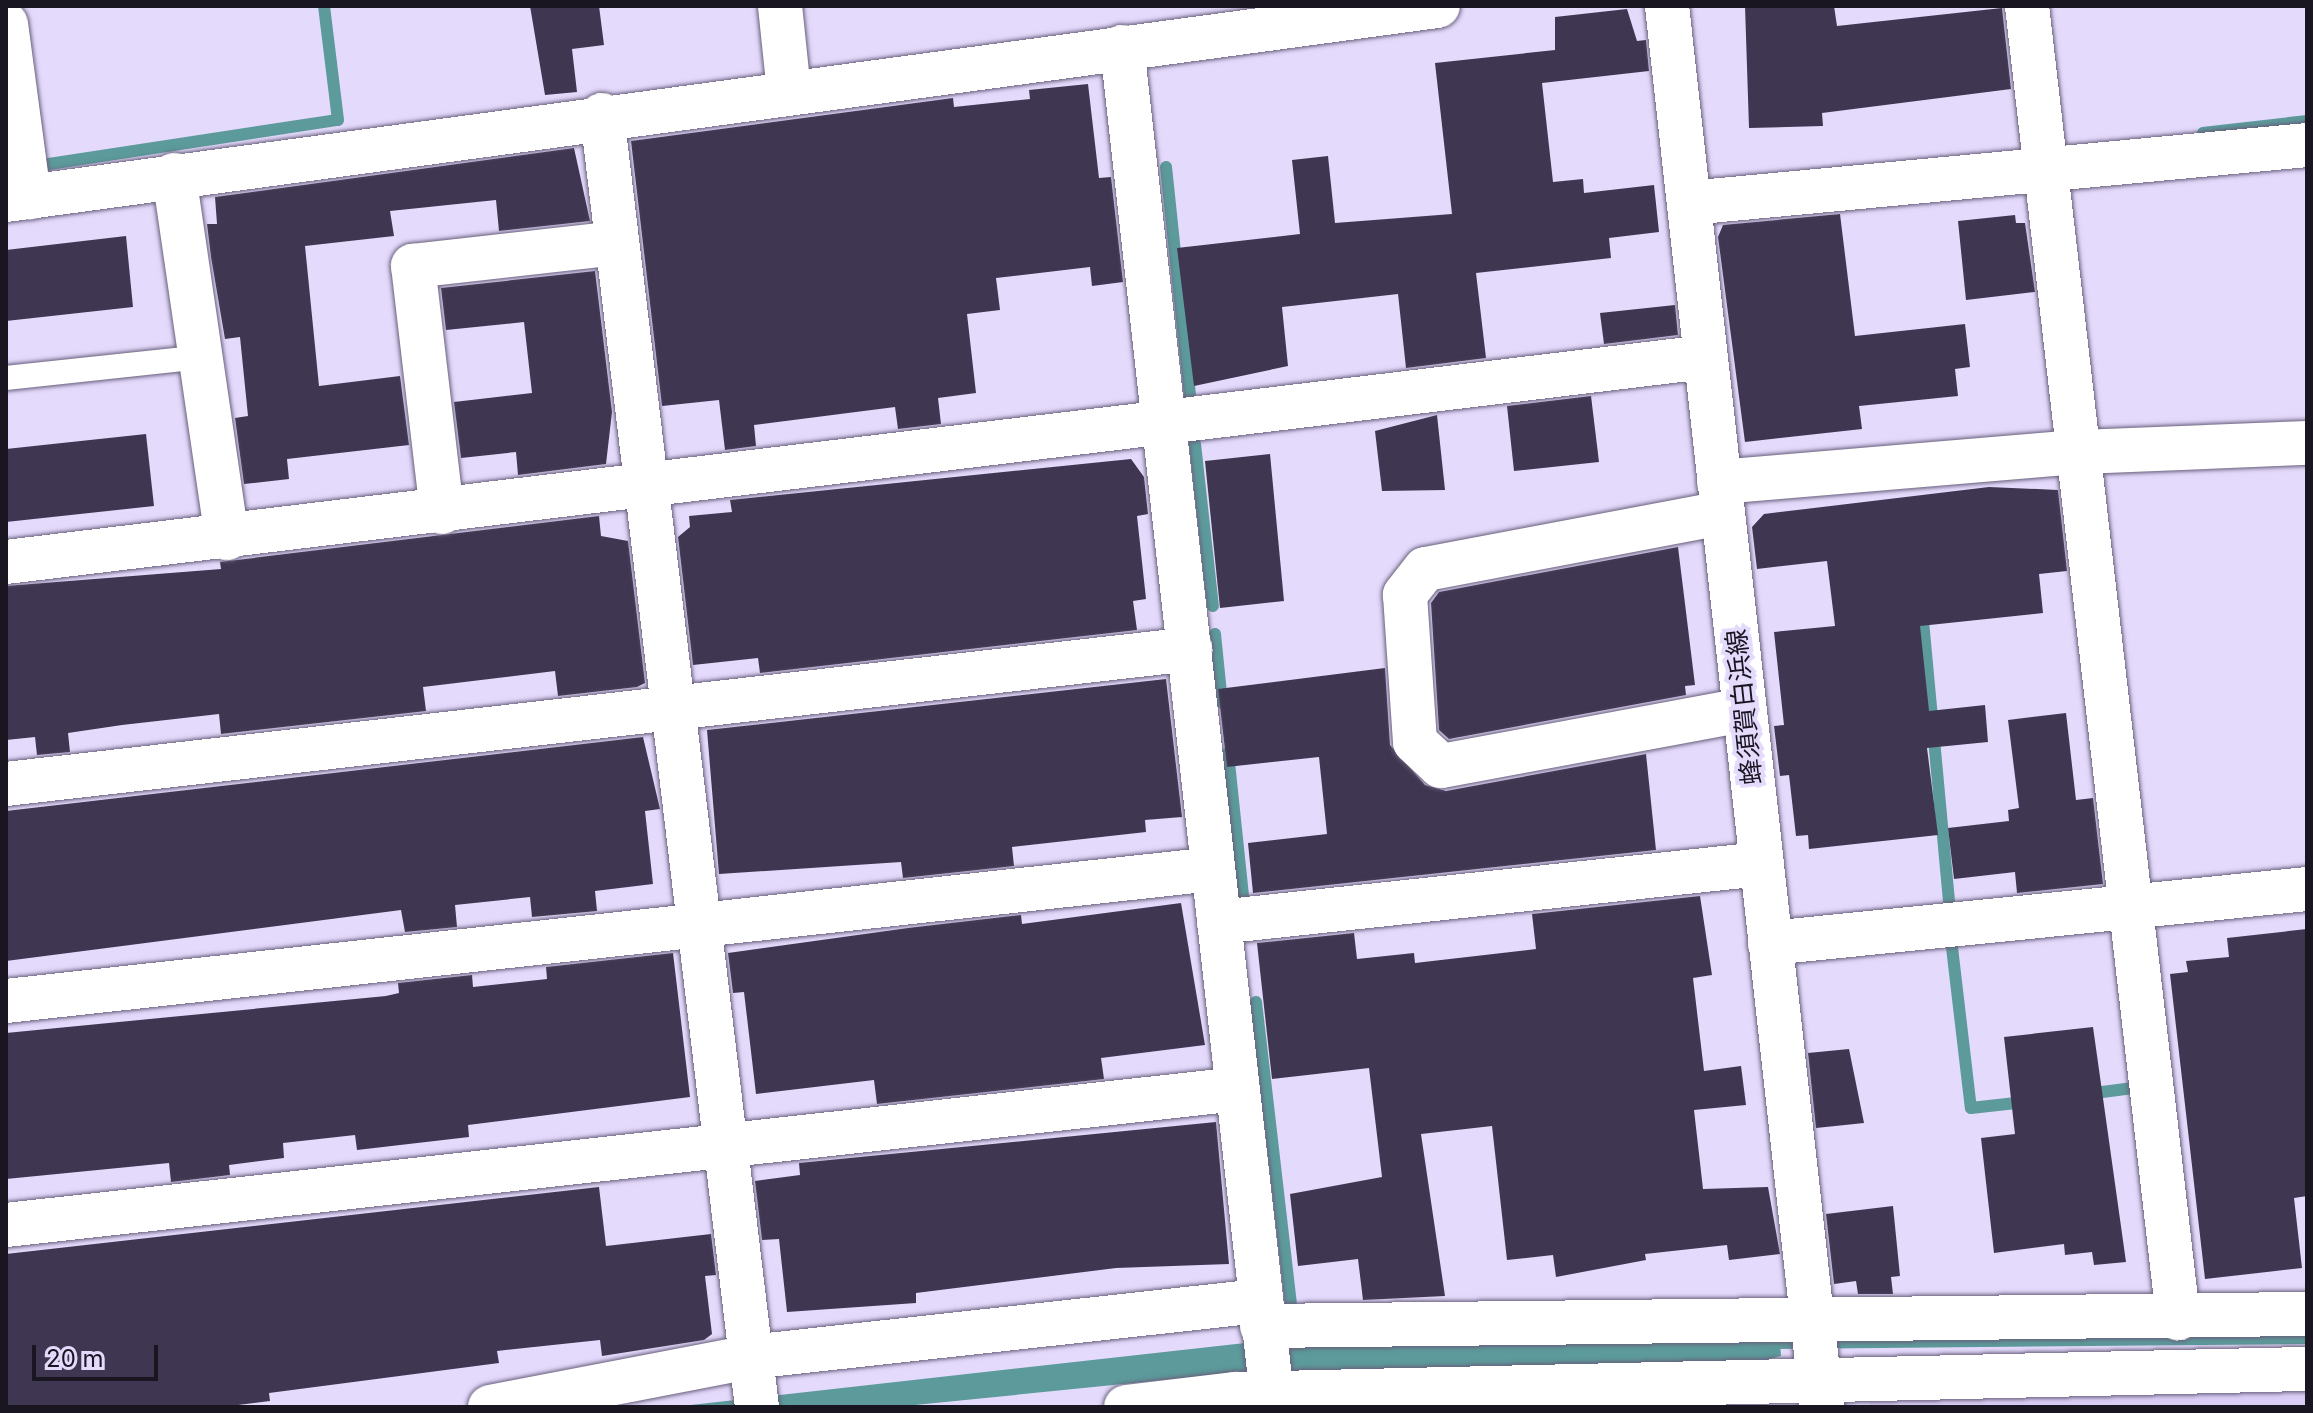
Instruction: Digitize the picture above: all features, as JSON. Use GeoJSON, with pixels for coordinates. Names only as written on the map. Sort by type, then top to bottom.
{"type":"FeatureCollection","features":[{"type":"Feature","properties":{"kind":"street"},"geometry":{"type":"LineString","coordinates":[[780,6],[789,91]]}},
{"type":"Feature","properties":{"kind":"street"},"geometry":{"type":"LineString","coordinates":[[6,24],[18,198],[602,115],[1122,47],[1286,16],[1438,6]]}},
{"type":"Feature","properties":{"kind":"street","name":"蜂須賀白浜線"},"geometry":{"type":"LineString","coordinates":[[1667,6],[1820,1393]]}},
{"type":"Feature","properties":{"kind":"street"},"geometry":{"type":"LineString","coordinates":[[2027,6],[2178,1318]]}},
{"type":"Feature","properties":{"kind":"street"},"geometry":{"type":"LineString","coordinates":[[1122,47],[1270,1393]]}},
{"type":"Feature","properties":{"kind":"street"},"geometry":{"type":"LineString","coordinates":[[602,115],[754,1386]]}},
{"type":"Feature","properties":{"kind":"street"},"geometry":{"type":"LineString","coordinates":[[1689,203],[2307,145]]}},
{"type":"Feature","properties":{"kind":"street"},"geometry":{"type":"LineString","coordinates":[[174,175],[227,538]]}},
{"type":"Feature","properties":{"kind":"street"},"geometry":{"type":"LineString","coordinates":[[442,512],[413,266],[617,243]]}},
{"type":"Feature","properties":{"kind":"street"},"geometry":{"type":"LineString","coordinates":[[6,562],[1166,428],[1706,357]]}},
{"type":"Feature","properties":{"kind":"street"},"geometry":{"type":"LineString","coordinates":[[1744,710],[1441,766],[1415,742],[1405,595],[1425,569],[1721,497],[2080,452],[2307,443]]}},
{"type":"Feature","properties":{"kind":"street"},"geometry":{"type":"LineString","coordinates":[[6,784],[1190,649]]}},
{"type":"Feature","properties":{"kind":"street"},"geometry":{"type":"LineString","coordinates":[[1219,922],[1761,864]]}},
{"type":"Feature","properties":{"kind":"street"},"geometry":{"type":"LineString","coordinates":[[6,1001],[1213,869]]}},
{"type":"Feature","properties":{"kind":"street"},"geometry":{"type":"LineString","coordinates":[[1770,943],[2307,889]]}},
{"type":"Feature","properties":{"kind":"street"},"geometry":{"type":"LineString","coordinates":[[6,1225],[1237,1089]]}},
{"type":"Feature","properties":{"kind":"street"},"geometry":{"type":"LineString","coordinates":[[490,1407],[754,1386],[1262,1320],[2178,1318],[2307,1314]]}},
{"type":"Feature","properties":{"kind":"street"},"geometry":{"type":"LineString","coordinates":[[1126,1407],[1270,1393],[1820,1393],[2307,1369]]}},
{"type":"Feature","properties":{"kind":"lane"},"geometry":{"type":"LineString","coordinates":[[6,378],[201,357]]}},
{"type":"Feature","properties":{"kind":"shaded area"},"geometry":{"type":"Polygon","coordinates":[[[1779,1331],[1781,1356],[1763,1361],[1243,1372],[895,1407],[673,1407],[1280,1339],[1779,1331]]]}},
{"type":"Feature","properties":{"kind":"shaded area"},"geometry":{"type":"Polygon","coordinates":[[[2307,1390],[2307,1407],[1870,1407],[1869,1397],[2307,1390]]]}},
{"type":"Feature","properties":{"kind":"building"},"geometry":{"type":"Polygon","coordinates":[[[530,6],[599,6],[604,45],[572,49],[577,92],[545,95],[530,6]]]}},
{"type":"Feature","properties":{"kind":"building"},"geometry":{"type":"Polygon","coordinates":[[[1745,6],[1834,6],[1837,26],[2002,8],[2011,89],[1822,113],[1823,126],[1749,128],[1745,6]]]}},
{"type":"Feature","properties":{"kind":"building"},"geometry":{"type":"Polygon","coordinates":[[[1627,9],[1637,41],[1646,40],[1649,71],[1542,83],[1553,182],[1583,179],[1584,193],[1654,185],[1659,232],[1609,238],[1611,258],[1476,273],[1486,358],[1406,368],[1398,294],[1282,307],[1288,366],[1194,386],[1177,248],[1300,234],[1292,160],[1328,156],[1335,223],[1452,214],[1435,63],[1555,50],[1555,17],[1627,9]]]}},
{"type":"Feature","properties":{"kind":"building"},"geometry":{"type":"Polygon","coordinates":[[[1088,84],[1099,178],[1111,177],[1123,282],[1092,286],[1090,267],[996,278],[1000,310],[967,314],[976,393],[938,398],[941,424],[898,429],[895,407],[754,425],[756,446],[725,450],[719,400],[662,406],[631,141],[953,98],[954,107],[1030,99],[1029,90],[1088,84]]]}},
{"type":"Feature","properties":{"kind":"building"},"geometry":{"type":"Polygon","coordinates":[[[574,148],[590,221],[499,231],[496,200],[390,211],[394,236],[305,246],[319,386],[400,376],[409,445],[287,459],[289,479],[244,484],[235,418],[248,416],[240,337],[225,339],[211,257],[207,224],[217,224],[215,197],[574,148]]]}},
{"type":"Feature","properties":{"kind":"building"},"geometry":{"type":"Polygon","coordinates":[[[1840,214],[1855,336],[1965,324],[1970,367],[1955,369],[1958,396],[1859,406],[1862,429],[1745,442],[1718,237],[1723,225],[1840,214]]]}},
{"type":"Feature","properties":{"kind":"building"},"geometry":{"type":"Polygon","coordinates":[[[2015,215],[2016,223],[2025,223],[2035,292],[1966,300],[1958,221],[2015,215]]]}},
{"type":"Feature","properties":{"kind":"building"},"geometry":{"type":"Polygon","coordinates":[[[126,236],[133,307],[6,321],[6,250],[126,236]]]}},
{"type":"Feature","properties":{"kind":"building"},"geometry":{"type":"Polygon","coordinates":[[[595,271],[612,412],[606,464],[518,475],[516,452],[461,458],[454,402],[532,393],[524,322],[446,330],[441,288],[595,271]]]}},
{"type":"Feature","properties":{"kind":"building"},"geometry":{"type":"Polygon","coordinates":[[[1675,305],[1678,335],[1604,344],[1600,313],[1675,305]]]}},
{"type":"Feature","properties":{"kind":"building"},"geometry":{"type":"Polygon","coordinates":[[[1591,396],[1599,462],[1514,471],[1507,406],[1591,396]]]}},
{"type":"Feature","properties":{"kind":"building"},"geometry":{"type":"Polygon","coordinates":[[[1437,415],[1445,490],[1382,491],[1375,431],[1437,415]]]}},
{"type":"Feature","properties":{"kind":"building"},"geometry":{"type":"Polygon","coordinates":[[[146,434],[154,506],[6,522],[6,449],[146,434]]]}},
{"type":"Feature","properties":{"kind":"building"},"geometry":{"type":"Polygon","coordinates":[[[1270,454],[1284,601],[1220,608],[1205,461],[1270,454]]]}},
{"type":"Feature","properties":{"kind":"building"},"geometry":{"type":"Polygon","coordinates":[[[1131,459],[1144,477],[1148,514],[1137,516],[1146,599],[1133,601],[1137,630],[760,673],[758,658],[693,665],[678,537],[690,527],[689,516],[732,512],[730,500],[1131,459]]]}},
{"type":"Feature","properties":{"kind":"building"},"geometry":{"type":"Polygon","coordinates":[[[1989,487],[2058,490],[2067,571],[2039,574],[2043,613],[1920,626],[1929,711],[1985,705],[1988,742],[1927,748],[1938,835],[1809,849],[1808,835],[1796,836],[1789,775],[1780,776],[1774,726],[1784,725],[1774,632],[1835,626],[1827,561],[1757,569],[1752,527],[1764,514],[1989,487]]]}},
{"type":"Feature","properties":{"kind":"building"},"geometry":{"type":"Polygon","coordinates":[[[599,516],[601,536],[628,541],[645,683],[637,687],[558,696],[555,671],[423,687],[426,711],[221,734],[219,714],[68,733],[70,752],[37,755],[35,737],[6,740],[6,586],[221,569],[220,562],[599,516]]]}},
{"type":"Feature","properties":{"kind":"building"},"geometry":{"type":"Polygon","coordinates":[[[1678,547],[1695,685],[1685,686],[1686,695],[1449,739],[1439,730],[1431,603],[1439,592],[1678,547]]]}},
{"type":"Feature","properties":{"kind":"building"},"geometry":{"type":"Polygon","coordinates":[[[1385,668],[1390,745],[1425,785],[1446,791],[1646,754],[1656,850],[1253,893],[1248,843],[1327,834],[1319,757],[1227,767],[1218,689],[1385,668]]]}},
{"type":"Feature","properties":{"kind":"building"},"geometry":{"type":"Polygon","coordinates":[[[1166,679],[1182,817],[1145,820],[1146,832],[1012,847],[1014,866],[903,878],[901,862],[719,874],[707,730],[1166,679]]]}},
{"type":"Feature","properties":{"kind":"building"},"geometry":{"type":"Polygon","coordinates":[[[2066,713],[2076,800],[2093,798],[2103,884],[2017,893],[2015,872],[1954,879],[1948,828],[2009,821],[2008,810],[2019,808],[2008,720],[2066,713]]]}},
{"type":"Feature","properties":{"kind":"building"},"geometry":{"type":"Polygon","coordinates":[[[643,737],[660,809],[645,811],[653,884],[595,891],[597,911],[532,917],[530,897],[455,905],[457,927],[405,932],[401,910],[6,961],[6,811],[643,737]]]}},
{"type":"Feature","properties":{"kind":"building"},"geometry":{"type":"Polygon","coordinates":[[[1700,896],[1712,975],[1693,978],[1704,1071],[1741,1066],[1746,1105],[1694,1110],[1703,1189],[1768,1187],[1780,1254],[1729,1260],[1727,1245],[1645,1254],[1646,1260],[1556,1277],[1553,1255],[1507,1260],[1492,1126],[1421,1134],[1445,1296],[1363,1300],[1358,1259],[1298,1266],[1290,1194],[1382,1177],[1369,1068],[1272,1079],[1257,943],[1354,933],[1357,959],[1414,953],[1415,963],[1536,949],[1532,914],[1700,896]]]}},
{"type":"Feature","properties":{"kind":"building"},"geometry":{"type":"Polygon","coordinates":[[[1181,903],[1205,1045],[1101,1058],[1104,1079],[877,1104],[874,1080],[756,1094],[744,992],[733,993],[728,953],[1021,915],[1022,924],[1181,903]]]}},
{"type":"Feature","properties":{"kind":"building"},"geometry":{"type":"Polygon","coordinates":[[[2307,929],[2307,1196],[2294,1198],[2302,1268],[2205,1279],[2170,974],[2188,972],[2186,961],[2229,957],[2227,938],[2307,929]]]}},
{"type":"Feature","properties":{"kind":"building"},"geometry":{"type":"Polygon","coordinates":[[[673,953],[690,1097],[468,1125],[469,1137],[357,1150],[355,1135],[283,1143],[284,1158],[229,1165],[230,1175],[171,1182],[169,1163],[6,1179],[6,1033],[386,996],[399,993],[398,983],[472,975],[473,987],[547,979],[546,967],[673,953]]]}},
{"type":"Feature","properties":{"kind":"building"},"geometry":{"type":"Polygon","coordinates":[[[2093,1027],[2126,1262],[2094,1265],[2092,1252],[2065,1255],[2064,1244],[1994,1253],[1981,1138],[2015,1134],[2004,1037],[2093,1027]]]}},
{"type":"Feature","properties":{"kind":"building"},"geometry":{"type":"Polygon","coordinates":[[[1849,1049],[1864,1123],[1816,1128],[1808,1053],[1849,1049]]]}},
{"type":"Feature","properties":{"kind":"building"},"geometry":{"type":"Polygon","coordinates":[[[1216,1122],[1229,1264],[1116,1268],[916,1293],[916,1303],[787,1312],[779,1239],[762,1240],[755,1181],[800,1175],[799,1163],[1216,1122]]]}},
{"type":"Feature","properties":{"kind":"building"},"geometry":{"type":"Polygon","coordinates":[[[599,1187],[606,1246],[711,1234],[716,1275],[705,1276],[712,1334],[704,1340],[602,1356],[600,1340],[497,1351],[499,1363],[269,1393],[270,1401],[222,1407],[6,1407],[6,1254],[599,1187]]]}},
{"type":"Feature","properties":{"kind":"building"},"geometry":{"type":"Polygon","coordinates":[[[1893,1206],[1900,1276],[1891,1277],[1893,1294],[1858,1294],[1856,1281],[1834,1284],[1826,1214],[1893,1206]]]}},
{"type":"Feature","properties":{"kind":"waterway"},"geometry":{"type":"LineString","coordinates":[[49,164],[338,120],[324,6]]}},
{"type":"Feature","properties":{"kind":"waterway"},"geometry":{"type":"LineString","coordinates":[[2203,133],[2307,121]]}},
{"type":"Feature","properties":{"kind":"waterway"},"geometry":{"type":"LineString","coordinates":[[1166,167],[1190,396]]}},
{"type":"Feature","properties":{"kind":"waterway"},"geometry":{"type":"LineString","coordinates":[[1195,444],[1213,606]]}},
{"type":"Feature","properties":{"kind":"waterway"},"geometry":{"type":"LineString","coordinates":[[1922,610],[1950,914]]}},
{"type":"Feature","properties":{"kind":"waterway"},"geometry":{"type":"LineString","coordinates":[[1215,634],[1222,703]]}},
{"type":"Feature","properties":{"kind":"waterway"},"geometry":{"type":"LineString","coordinates":[[1228,753],[1243,896]]}},
{"type":"Feature","properties":{"kind":"waterway"},"geometry":{"type":"LineString","coordinates":[[1951,939],[1971,1108],[2025,1102]]}},
{"type":"Feature","properties":{"kind":"waterway"},"geometry":{"type":"LineString","coordinates":[[1256,1002],[1291,1304]]}},
{"type":"Feature","properties":{"kind":"waterway"},"geometry":{"type":"LineString","coordinates":[[2087,1094],[2141,1087]]}},
{"type":"Feature","properties":{"kind":"waterway"},"geometry":{"type":"LineString","coordinates":[[1765,1343],[2307,1338]]}}]}
